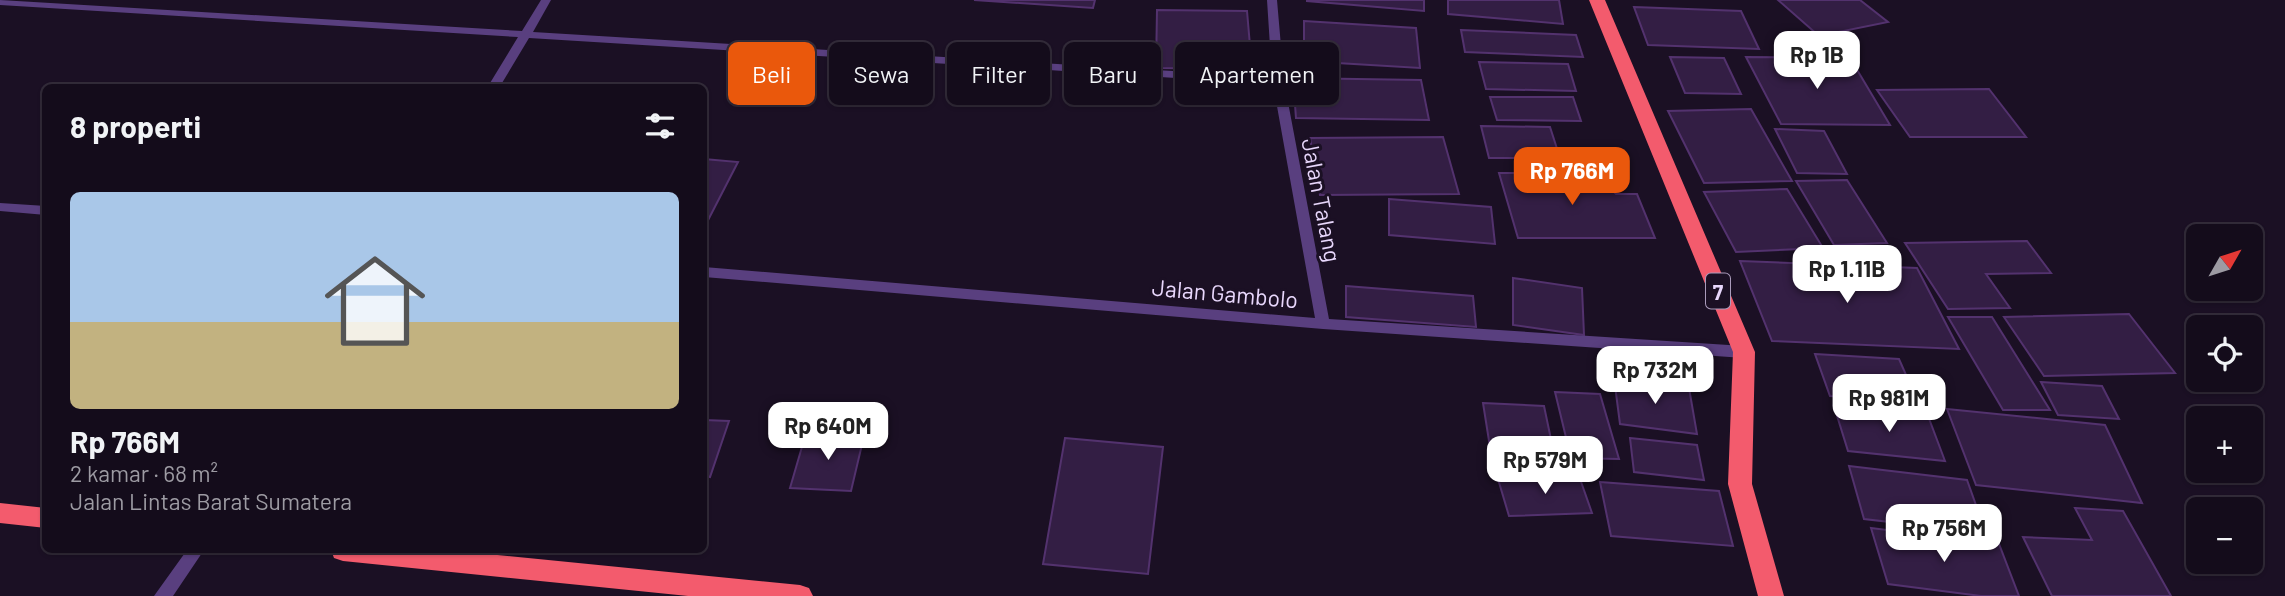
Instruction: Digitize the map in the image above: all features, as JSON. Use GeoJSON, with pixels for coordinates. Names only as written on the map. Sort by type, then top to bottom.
{"type":"FeatureCollection","features":[{"type":"Feature","properties":{"kind":"highway","name":"7"},"geometry":{"type":"LineString","coordinates":[[1597,0],[1744,352],[1740,484],[1771,596]]}},
{"type":"Feature","properties":{"kind":"highway"},"geometry":{"type":"LineString","coordinates":[[0,513],[42,518]]}},
{"type":"Feature","properties":{"kind":"highway"},"geometry":{"type":"LineString","coordinates":[[373,553],[800,596]]}},
{"type":"Feature","properties":{"kind":"street"},"geometry":{"type":"LineString","coordinates":[[495,84],[546,0]]}},
{"type":"Feature","properties":{"kind":"street","name":"Jalan Talang"},"geometry":{"type":"LineString","coordinates":[[1272,0],[1275,42]]}},
{"type":"Feature","properties":{"kind":"street"},"geometry":{"type":"LineString","coordinates":[[0,2],[1175,75]]}},
{"type":"Feature","properties":{"kind":"street","name":"Jalan Talang"},"geometry":{"type":"LineString","coordinates":[[1282,105],[1323,324]]}},
{"type":"Feature","properties":{"kind":"street"},"geometry":{"type":"LineString","coordinates":[[0,206],[42,211]]}},
{"type":"Feature","properties":{"kind":"street","name":"Jalan Gambolo"},"geometry":{"type":"LineString","coordinates":[[707,272],[1323,324],[1744,352]]}},
{"type":"Feature","properties":{"kind":"street"},"geometry":{"type":"LineString","coordinates":[[163,596],[194,553]]}},
{"type":"Feature","properties":{"kind":"building"},"geometry":{"type":"Polygon","coordinates":[[[974,0],[1095,0],[1093,8],[974,0]]]}},
{"type":"Feature","properties":{"kind":"building"},"geometry":{"type":"Polygon","coordinates":[[[1424,0],[1424,11],[1307,1],[1424,0]]]}},
{"type":"Feature","properties":{"kind":"building"},"geometry":{"type":"Polygon","coordinates":[[[1448,0],[1559,0],[1563,24],[1448,14],[1448,0]]]}},
{"type":"Feature","properties":{"kind":"building"},"geometry":{"type":"Polygon","coordinates":[[[1778,0],[1860,0],[1888,22],[1819,36],[1778,0]]]}},
{"type":"Feature","properties":{"kind":"building"},"geometry":{"type":"Polygon","coordinates":[[[1634,7],[1741,11],[1759,49],[1648,45],[1634,7]]]}},
{"type":"Feature","properties":{"kind":"building"},"geometry":{"type":"Polygon","coordinates":[[[1157,10],[1247,11],[1250,42],[1175,42],[1175,68],[1161,68],[1161,42],[1156,42],[1157,10]]]}},
{"type":"Feature","properties":{"kind":"building"},"geometry":{"type":"Polygon","coordinates":[[[1304,21],[1416,28],[1420,68],[1339,63],[1339,42],[1304,42],[1304,21]]]}},
{"type":"Feature","properties":{"kind":"building"},"geometry":{"type":"Polygon","coordinates":[[[1461,30],[1576,35],[1583,57],[1465,52],[1461,30]]]}},
{"type":"Feature","properties":{"kind":"building"},"geometry":{"type":"Polygon","coordinates":[[[1670,57],[1724,58],[1741,94],[1685,93],[1670,57]]]}},
{"type":"Feature","properties":{"kind":"building"},"geometry":{"type":"Polygon","coordinates":[[[1746,57],[1850,58],[1890,125],[1781,124],[1746,57]]]}},
{"type":"Feature","properties":{"kind":"building"},"geometry":{"type":"Polygon","coordinates":[[[1479,62],[1568,64],[1576,91],[1486,89],[1479,62]]]}},
{"type":"Feature","properties":{"kind":"building"},"geometry":{"type":"Polygon","coordinates":[[[1339,79],[1421,80],[1429,120],[1296,118],[1295,105],[1339,105],[1339,79]]]}},
{"type":"Feature","properties":{"kind":"building"},"geometry":{"type":"Polygon","coordinates":[[[1989,89],[2026,137],[1910,137],[1877,90],[1989,89]]]}},
{"type":"Feature","properties":{"kind":"building"},"geometry":{"type":"Polygon","coordinates":[[[1490,97],[1573,97],[1581,121],[1497,120],[1490,97]]]}},
{"type":"Feature","properties":{"kind":"building"},"geometry":{"type":"Polygon","coordinates":[[[1751,109],[1792,181],[1704,183],[1668,111],[1751,109]]]}},
{"type":"Feature","properties":{"kind":"building"},"geometry":{"type":"Polygon","coordinates":[[[1481,126],[1550,127],[1560,158],[1489,158],[1481,126]]]}},
{"type":"Feature","properties":{"kind":"building"},"geometry":{"type":"Polygon","coordinates":[[[1775,129],[1824,131],[1847,174],[1797,173],[1775,129]]]}},
{"type":"Feature","properties":{"kind":"building"},"geometry":{"type":"Polygon","coordinates":[[[1443,137],[1459,194],[1320,195],[1310,138],[1443,137]]]}},
{"type":"Feature","properties":{"kind":"building"},"geometry":{"type":"Polygon","coordinates":[[[707,159],[738,162],[707,222],[707,159]]]}},
{"type":"Feature","properties":{"kind":"building"},"geometry":{"type":"Polygon","coordinates":[[[1499,173],[1595,173],[1616,194],[1637,194],[1655,238],[1518,238],[1499,173]]]}},
{"type":"Feature","properties":{"kind":"building"},"geometry":{"type":"Polygon","coordinates":[[[1847,180],[1887,243],[1834,245],[1796,181],[1847,180]]]}},
{"type":"Feature","properties":{"kind":"building"},"geometry":{"type":"Polygon","coordinates":[[[1787,189],[1823,248],[1736,252],[1704,192],[1787,189]]]}},
{"type":"Feature","properties":{"kind":"building"},"geometry":{"type":"Polygon","coordinates":[[[1389,199],[1491,207],[1495,244],[1389,235],[1389,199]]]}},
{"type":"Feature","properties":{"kind":"building"},"geometry":{"type":"Polygon","coordinates":[[[2027,241],[2051,273],[1986,274],[2010,308],[1948,309],[1905,243],[2027,241]]]}},
{"type":"Feature","properties":{"kind":"building"},"geometry":{"type":"Polygon","coordinates":[[[1740,261],[1917,268],[1959,349],[1772,341],[1740,261]]]}},
{"type":"Feature","properties":{"kind":"building"},"geometry":{"type":"Polygon","coordinates":[[[1513,278],[1582,288],[1584,335],[1513,325],[1513,278]]]}},
{"type":"Feature","properties":{"kind":"building"},"geometry":{"type":"Polygon","coordinates":[[[1346,286],[1473,296],[1476,327],[1346,317],[1346,286]]]}},
{"type":"Feature","properties":{"kind":"building"},"geometry":{"type":"Polygon","coordinates":[[[2129,314],[2175,373],[2044,376],[2004,317],[2129,314]]]}},
{"type":"Feature","properties":{"kind":"building"},"geometry":{"type":"Polygon","coordinates":[[[1948,317],[1992,317],[2050,410],[2003,410],[1948,317]]]}},
{"type":"Feature","properties":{"kind":"building"},"geometry":{"type":"Polygon","coordinates":[[[1815,354],[1899,359],[1918,402],[1830,396],[1815,354]]]}},
{"type":"Feature","properties":{"kind":"building"},"geometry":{"type":"Polygon","coordinates":[[[1614,378],[1689,388],[1697,434],[1620,424],[1614,378]]]}},
{"type":"Feature","properties":{"kind":"building"},"geometry":{"type":"Polygon","coordinates":[[[2041,382],[2102,386],[2119,419],[2058,415],[2041,382]]]}},
{"type":"Feature","properties":{"kind":"building"},"geometry":{"type":"Polygon","coordinates":[[[1555,392],[1600,394],[1619,459],[1571,458],[1555,392]]]}},
{"type":"Feature","properties":{"kind":"building"},"geometry":{"type":"Polygon","coordinates":[[[1483,403],[1544,406],[1557,468],[1493,466],[1483,403]]]}},
{"type":"Feature","properties":{"kind":"building"},"geometry":{"type":"Polygon","coordinates":[[[1834,406],[1928,416],[1945,461],[1848,451],[1834,406]]]}},
{"type":"Feature","properties":{"kind":"building"},"geometry":{"type":"Polygon","coordinates":[[[1947,409],[2105,425],[2142,503],[1976,485],[1947,409]]]}},
{"type":"Feature","properties":{"kind":"building"},"geometry":{"type":"Polygon","coordinates":[[[707,420],[729,421],[710,477],[707,476],[707,420]]]}},
{"type":"Feature","properties":{"kind":"building"},"geometry":{"type":"Polygon","coordinates":[[[806,433],[864,436],[851,491],[790,488],[806,433]]]}},
{"type":"Feature","properties":{"kind":"building"},"geometry":{"type":"Polygon","coordinates":[[[1065,438],[1163,447],[1148,574],[1043,564],[1065,438]]]}},
{"type":"Feature","properties":{"kind":"building"},"geometry":{"type":"Polygon","coordinates":[[[1630,438],[1697,445],[1704,480],[1634,472],[1630,438]]]}},
{"type":"Feature","properties":{"kind":"building"},"geometry":{"type":"Polygon","coordinates":[[[1849,466],[1967,480],[1986,533],[1864,519],[1849,466]]]}},
{"type":"Feature","properties":{"kind":"building"},"geometry":{"type":"Polygon","coordinates":[[[1579,476],[1592,513],[1509,516],[1498,479],[1579,476]]]}},
{"type":"Feature","properties":{"kind":"building"},"geometry":{"type":"Polygon","coordinates":[[[1600,482],[1719,491],[1733,546],[1611,536],[1600,482]]]}},
{"type":"Feature","properties":{"kind":"building"},"geometry":{"type":"Polygon","coordinates":[[[2075,508],[2123,511],[2171,596],[2052,596],[2023,537],[2092,540],[2075,508]]]}},
{"type":"Feature","properties":{"kind":"building"},"geometry":{"type":"Polygon","coordinates":[[[1871,528],[1999,544],[2019,596],[1981,596],[1888,584],[1871,528]]]}}]}
